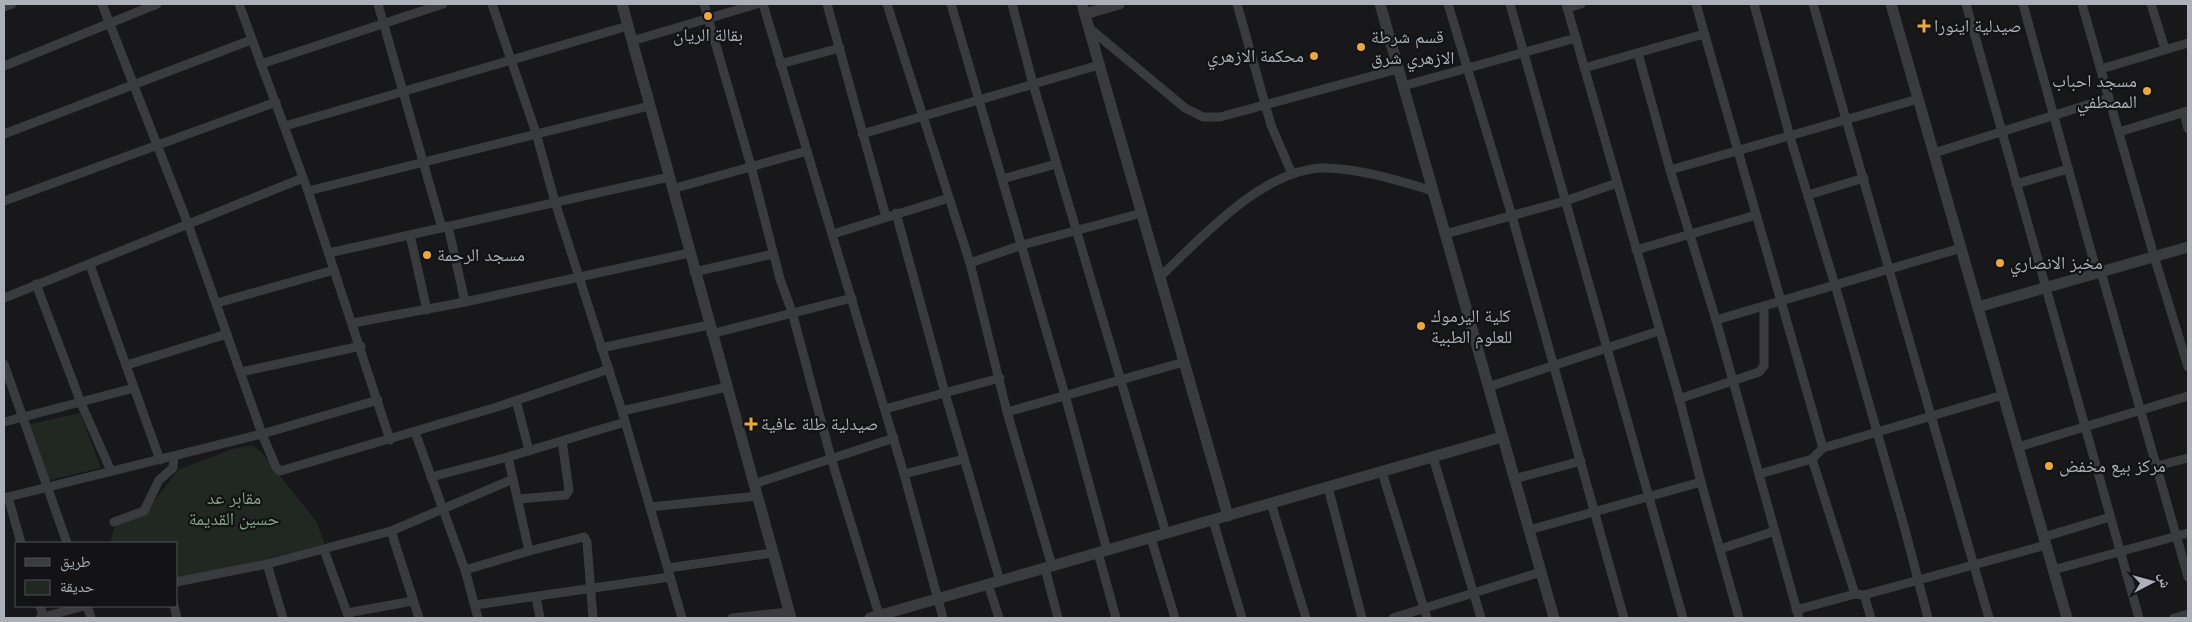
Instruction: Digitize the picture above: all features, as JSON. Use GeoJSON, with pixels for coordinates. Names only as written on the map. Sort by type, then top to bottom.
{"type":"FeatureCollection","features":[{"type":"Feature","properties":{"kind":"street"},"geometry":{"type":"LineString","coordinates":[[4,7],[12,4]]}},
{"type":"Feature","properties":{"kind":"street"},"geometry":{"type":"LineString","coordinates":[[102,4],[188,224],[262,434],[276,467],[280,471],[416,432],[609,369]]}},
{"type":"Feature","properties":{"kind":"street"},"geometry":{"type":"LineString","coordinates":[[4,66],[157,4]]}},
{"type":"Feature","properties":{"kind":"street"},"geometry":{"type":"LineString","coordinates":[[240,4],[251,40],[308,191],[361,346],[390,440]]}},
{"type":"Feature","properties":{"kind":"street"},"geometry":{"type":"LineString","coordinates":[[378,4],[445,227],[465,302]]}},
{"type":"Feature","properties":{"kind":"street"},"geometry":{"type":"LineString","coordinates":[[261,64],[443,4]]}},
{"type":"Feature","properties":{"kind":"street"},"geometry":{"type":"LineString","coordinates":[[492,4],[536,133],[581,278],[682,618]]}},
{"type":"Feature","properties":{"kind":"street"},"geometry":{"type":"LineString","coordinates":[[622,4],[694,272],[790,615],[732,618]]}},
{"type":"Feature","properties":{"kind":"street"},"geometry":{"type":"LineString","coordinates":[[704,4],[877,617],[1502,437]]}},
{"type":"Feature","properties":{"kind":"street"},"geometry":{"type":"LineString","coordinates":[[632,41],[757,4]]}},
{"type":"Feature","properties":{"kind":"street"},"geometry":{"type":"LineString","coordinates":[[763,4],[894,438],[943,618]]}},
{"type":"Feature","properties":{"kind":"street"},"geometry":{"type":"LineString","coordinates":[[827,4],[886,217]]}},
{"type":"Feature","properties":{"kind":"street"},"geometry":{"type":"LineString","coordinates":[[887,4],[970,263],[1048,567],[1058,618]]}},
{"type":"Feature","properties":{"kind":"street"},"geometry":{"type":"LineString","coordinates":[[951,4],[1065,395],[1103,552],[1116,618]]}},
{"type":"Feature","properties":{"kind":"street"},"geometry":{"type":"LineString","coordinates":[[1012,4],[1056,164],[1166,533]]}},
{"type":"Feature","properties":{"kind":"street"},"geometry":{"type":"LineString","coordinates":[[1119,4],[1083,9],[1228,516]]}},
{"type":"Feature","properties":{"kind":"street"},"geometry":{"type":"LineString","coordinates":[[1237,4],[1264,105],[1292,174]]}},
{"type":"Feature","properties":{"kind":"street"},"geometry":{"type":"LineString","coordinates":[[1380,4],[1554,618]]}},
{"type":"Feature","properties":{"kind":"street"},"geometry":{"type":"LineString","coordinates":[[1448,4],[1512,216],[1624,618]]}},
{"type":"Feature","properties":{"kind":"street"},"geometry":{"type":"LineString","coordinates":[[1510,4],[1683,618]]}},
{"type":"Feature","properties":{"kind":"street"},"geometry":{"type":"LineString","coordinates":[[1581,4],[1567,6],[1739,618]]}},
{"type":"Feature","properties":{"kind":"street"},"geometry":{"type":"LineString","coordinates":[[1696,4],[1823,448]]}},
{"type":"Feature","properties":{"kind":"street"},"geometry":{"type":"LineString","coordinates":[[1754,4],[1790,137],[1878,433],[1928,618]]}},
{"type":"Feature","properties":{"kind":"street"},"geometry":{"type":"LineString","coordinates":[[1814,4],[1989,618]]}},
{"type":"Feature","properties":{"kind":"street"},"geometry":{"type":"LineString","coordinates":[[1891,4],[2067,618]]}},
{"type":"Feature","properties":{"kind":"street"},"geometry":{"type":"LineString","coordinates":[[1966,4],[2044,287],[2139,618]]}},
{"type":"Feature","properties":{"kind":"street"},"geometry":{"type":"LineString","coordinates":[[2023,4],[2068,168],[2141,410],[2188,577]]}},
{"type":"Feature","properties":{"kind":"street"},"geometry":{"type":"LineString","coordinates":[[2082,4],[2154,256],[2188,367]]}},
{"type":"Feature","properties":{"kind":"street"},"geometry":{"type":"LineString","coordinates":[[2151,4],[2165,50]]}},
{"type":"Feature","properties":{"kind":"street"},"geometry":{"type":"LineString","coordinates":[[285,126],[403,90],[512,61],[628,26]]}},
{"type":"Feature","properties":{"kind":"street"},"geometry":{"type":"LineString","coordinates":[[1088,27],[1185,108],[1202,117],[1220,117],[1398,69]]}},
{"type":"Feature","properties":{"kind":"street"},"geometry":{"type":"LineString","coordinates":[[1584,68],[1704,34]]}},
{"type":"Feature","properties":{"kind":"street"},"geometry":{"type":"LineString","coordinates":[[1403,86],[1576,38]]}},
{"type":"Feature","properties":{"kind":"street"},"geometry":{"type":"LineString","coordinates":[[4,134],[251,40]]}},
{"type":"Feature","properties":{"kind":"street"},"geometry":{"type":"LineString","coordinates":[[2101,69],[2188,43]]}},
{"type":"Feature","properties":{"kind":"street"},"geometry":{"type":"LineString","coordinates":[[780,64],[840,48]]}},
{"type":"Feature","properties":{"kind":"street"},"geometry":{"type":"LineString","coordinates":[[1638,53],[1670,170],[1734,381],[1797,614],[1916,579],[1975,566],[2110,517]]}},
{"type":"Feature","properties":{"kind":"street"},"geometry":{"type":"LineString","coordinates":[[862,134],[1099,65]]}},
{"type":"Feature","properties":{"kind":"street"},"geometry":{"type":"LineString","coordinates":[[1934,153],[2053,114],[2109,98]]}},
{"type":"Feature","properties":{"kind":"street"},"geometry":{"type":"LineString","coordinates":[[1670,170],[1918,99]]}},
{"type":"Feature","properties":{"kind":"street"},"geometry":{"type":"LineString","coordinates":[[4,201],[156,144],[276,102]]}},
{"type":"Feature","properties":{"kind":"street"},"geometry":{"type":"LineString","coordinates":[[308,191],[649,106]]}},
{"type":"Feature","properties":{"kind":"street"},"geometry":{"type":"LineString","coordinates":[[2119,132],[2186,111],[2188,129]]}},
{"type":"Feature","properties":{"kind":"street"},"geometry":{"type":"LineString","coordinates":[[672,189],[807,151]]}},
{"type":"Feature","properties":{"kind":"street"},"geometry":{"type":"LineString","coordinates":[[1002,179],[1056,164]]}},
{"type":"Feature","properties":{"kind":"street"},"geometry":{"type":"LineString","coordinates":[[1160,277],[1244,202],[1267,185],[1292,174],[1323,168],[1344,170],[1389,178],[1433,190]]}},
{"type":"Feature","properties":{"kind":"street"},"geometry":{"type":"LineString","coordinates":[[2016,184],[2068,168]]}},
{"type":"Feature","properties":{"kind":"street"},"geometry":{"type":"LineString","coordinates":[[329,253],[669,177]]}},
{"type":"Feature","properties":{"kind":"street"},"geometry":{"type":"LineString","coordinates":[[4,298],[303,178]]}},
{"type":"Feature","properties":{"kind":"street"},"geometry":{"type":"LineString","coordinates":[[1808,195],[1864,178]]}},
{"type":"Feature","properties":{"kind":"street"},"geometry":{"type":"LineString","coordinates":[[1445,234],[1565,201],[1617,183]]}},
{"type":"Feature","properties":{"kind":"street"},"geometry":{"type":"LineString","coordinates":[[833,234],[949,198]]}},
{"type":"Feature","properties":{"kind":"street"},"geometry":{"type":"LineString","coordinates":[[970,263],[1022,246],[1142,212]]}},
{"type":"Feature","properties":{"kind":"street"},"geometry":{"type":"LineString","coordinates":[[896,213],[945,393],[1000,581]]}},
{"type":"Feature","properties":{"kind":"street"},"geometry":{"type":"LineString","coordinates":[[1636,250],[1756,215]]}},
{"type":"Feature","properties":{"kind":"street"},"geometry":{"type":"LineString","coordinates":[[410,234],[427,310]]}},
{"type":"Feature","properties":{"kind":"street"},"geometry":{"type":"LineString","coordinates":[[1978,307],[2188,247]]}},
{"type":"Feature","properties":{"kind":"street"},"geometry":{"type":"LineString","coordinates":[[1716,320],[1961,248]]}},
{"type":"Feature","properties":{"kind":"street"},"geometry":{"type":"LineString","coordinates":[[353,323],[427,310],[581,278],[689,253]]}},
{"type":"Feature","properties":{"kind":"street"},"geometry":{"type":"LineString","coordinates":[[694,272],[773,254]]}},
{"type":"Feature","properties":{"kind":"street"},"geometry":{"type":"LineString","coordinates":[[90,265],[160,460]]}},
{"type":"Feature","properties":{"kind":"street"},"geometry":{"type":"LineString","coordinates":[[217,303],[334,270]]}},
{"type":"Feature","properties":{"kind":"street"},"geometry":{"type":"LineString","coordinates":[[36,284],[81,403],[111,471]]}},
{"type":"Feature","properties":{"kind":"street"},"geometry":{"type":"LineString","coordinates":[[602,348],[710,329],[852,298]]}},
{"type":"Feature","properties":{"kind":"street"},"geometry":{"type":"LineString","coordinates":[[1679,399],[1758,372],[1764,366],[1764,306]]}},
{"type":"Feature","properties":{"kind":"street"},"geometry":{"type":"LineString","coordinates":[[1488,387],[1659,331]]}},
{"type":"Feature","properties":{"kind":"street"},"geometry":{"type":"LineString","coordinates":[[127,365],[228,334]]}},
{"type":"Feature","properties":{"kind":"street"},"geometry":{"type":"LineString","coordinates":[[241,372],[361,346]]}},
{"type":"Feature","properties":{"kind":"street"},"geometry":{"type":"LineString","coordinates":[[1008,412],[1184,362]]}},
{"type":"Feature","properties":{"kind":"street"},"geometry":{"type":"LineString","coordinates":[[4,364],[66,542]]}},
{"type":"Feature","properties":{"kind":"street"},"geometry":{"type":"LineString","coordinates":[[885,409],[1000,378]]}},
{"type":"Feature","properties":{"kind":"street"},"geometry":{"type":"LineString","coordinates":[[622,411],[727,387]]}},
{"type":"Feature","properties":{"kind":"street"},"geometry":{"type":"LineString","coordinates":[[4,422],[134,388]]}},
{"type":"Feature","properties":{"kind":"street"},"geometry":{"type":"LineString","coordinates":[[1759,474],[1812,459],[1823,448],[2003,395]]}},
{"type":"Feature","properties":{"kind":"street"},"geometry":{"type":"LineString","coordinates":[[2018,447],[2188,396]]}},
{"type":"Feature","properties":{"kind":"street"},"geometry":{"type":"LineString","coordinates":[[21,542],[6,498],[262,434],[378,400]]}},
{"type":"Feature","properties":{"kind":"street"},"geometry":{"type":"LineString","coordinates":[[516,400],[529,451]]}},
{"type":"Feature","properties":{"kind":"street"},"geometry":{"type":"LineString","coordinates":[[431,477],[508,457],[625,422]]}},
{"type":"Feature","properties":{"kind":"street"},"geometry":{"type":"LineString","coordinates":[[416,432],[465,570],[478,618]]}},
{"type":"Feature","properties":{"kind":"street"},"geometry":{"type":"LineString","coordinates":[[754,484],[894,438]]}},
{"type":"Feature","properties":{"kind":"street"},"geometry":{"type":"LineString","coordinates":[[518,499],[566,494],[569,490],[562,441]]}},
{"type":"Feature","properties":{"kind":"street"},"geometry":{"type":"LineString","coordinates":[[114,522],[140,513],[147,508],[159,480],[173,468],[174,456]]}},
{"type":"Feature","properties":{"kind":"street"},"geometry":{"type":"LineString","coordinates":[[508,457],[529,551]]}},
{"type":"Feature","properties":{"kind":"street"},"geometry":{"type":"LineString","coordinates":[[1433,457],[1481,618]]}},
{"type":"Feature","properties":{"kind":"street"},"geometry":{"type":"LineString","coordinates":[[2157,466],[2188,458]]}},
{"type":"Feature","properties":{"kind":"street"},"geometry":{"type":"LineString","coordinates":[[904,474],[964,459]]}},
{"type":"Feature","properties":{"kind":"street"},"geometry":{"type":"LineString","coordinates":[[1812,459],[1859,595],[1871,618]]}},
{"type":"Feature","properties":{"kind":"street"},"geometry":{"type":"LineString","coordinates":[[1514,479],[1581,461]]}},
{"type":"Feature","properties":{"kind":"street"},"geometry":{"type":"LineString","coordinates":[[1382,472],[1426,614]]}},
{"type":"Feature","properties":{"kind":"street"},"geometry":{"type":"LineString","coordinates":[[178,582],[267,564],[391,531],[514,479]]}},
{"type":"Feature","properties":{"kind":"street"},"geometry":{"type":"LineString","coordinates":[[1529,530],[1700,482]]}},
{"type":"Feature","properties":{"kind":"street"},"geometry":{"type":"LineString","coordinates":[[1328,487],[1362,618]]}},
{"type":"Feature","properties":{"kind":"street"},"geometry":{"type":"LineString","coordinates":[[650,507],[758,496]]}},
{"type":"Feature","properties":{"kind":"street"},"geometry":{"type":"LineString","coordinates":[[1271,503],[1306,618]]}},
{"type":"Feature","properties":{"kind":"street"},"geometry":{"type":"LineString","coordinates":[[1213,520],[1242,618]]}},
{"type":"Feature","properties":{"kind":"street"},"geometry":{"type":"LineString","coordinates":[[391,531],[419,618]]}},
{"type":"Feature","properties":{"kind":"street"},"geometry":{"type":"LineString","coordinates":[[1720,549],[1775,531]]}},
{"type":"Feature","properties":{"kind":"street"},"geometry":{"type":"LineString","coordinates":[[2053,570],[2188,533]]}},
{"type":"Feature","properties":{"kind":"street"},"geometry":{"type":"LineString","coordinates":[[465,570],[584,537],[587,542],[593,618]]}},
{"type":"Feature","properties":{"kind":"street"},"geometry":{"type":"LineString","coordinates":[[1151,538],[1175,618]]}},
{"type":"Feature","properties":{"kind":"street"},"geometry":{"type":"LineString","coordinates":[[324,550],[348,616],[413,601]]}},
{"type":"Feature","properties":{"kind":"street"},"geometry":{"type":"LineString","coordinates":[[475,606],[590,590],[772,553]]}},
{"type":"Feature","properties":{"kind":"street"},"geometry":{"type":"LineString","coordinates":[[267,564],[283,618]]}},
{"type":"Feature","properties":{"kind":"street"},"geometry":{"type":"LineString","coordinates":[[1393,618],[1426,614],[1473,592],[1541,572]]}},
{"type":"Feature","properties":{"kind":"street"},"geometry":{"type":"LineString","coordinates":[[988,584],[999,618]]}},
{"type":"Feature","properties":{"kind":"street"},"geometry":{"type":"LineString","coordinates":[[536,597],[540,618]]}},
{"type":"Feature","properties":{"kind":"street"},"geometry":{"type":"LineString","coordinates":[[42,618],[82,607]]}},
{"type":"Feature","properties":{"kind":"street"},"geometry":{"type":"LineString","coordinates":[[2174,618],[2188,614]]}},
{"type":"Feature","properties":{"kind":"green space"},"geometry":{"type":"Polygon","coordinates":[[[80,413],[101,468],[49,480],[30,424],[80,413]]]}},
{"type":"Feature","properties":{"kind":"green space","name":"مقابر عد حسين القديمة"},"geometry":{"type":"Polygon","coordinates":[[[252,445],[262,453],[316,521],[325,544],[220,571],[178,578],[178,542],[110,542],[114,528],[145,513],[178,470],[232,449],[252,445]]]}},
{"type":"Feature","properties":{"kind":"place","name":"بقالة الريان"},"geometry":{"type":"Point","coordinates":[708,16]}},
{"type":"Feature","properties":{"kind":"place","name":"صيدلية اينورا"},"geometry":{"type":"Point","coordinates":[1924,26]}},
{"type":"Feature","properties":{"kind":"place","name":"قسم شرطة الازهري شرق"},"geometry":{"type":"Point","coordinates":[1361,47]}},
{"type":"Feature","properties":{"kind":"place","name":"محكمة الازهري"},"geometry":{"type":"Point","coordinates":[1314,56]}},
{"type":"Feature","properties":{"kind":"place","name":"مسجد احباب المصطفي"},"geometry":{"type":"Point","coordinates":[2147,91]}},
{"type":"Feature","properties":{"kind":"place","name":"مسجد الرحمة"},"geometry":{"type":"Point","coordinates":[427,255]}},
{"type":"Feature","properties":{"kind":"place","name":"مخبز الانصاري"},"geometry":{"type":"Point","coordinates":[2000,263]}},
{"type":"Feature","properties":{"kind":"place","name":"كلية اليرموك للعلوم الطبية"},"geometry":{"type":"Point","coordinates":[1421,326]}},
{"type":"Feature","properties":{"kind":"place","name":"صيدلية طلة عافية"},"geometry":{"type":"Point","coordinates":[751,424]}},
{"type":"Feature","properties":{"kind":"place","name":"مركز بيع مخفض"},"geometry":{"type":"Point","coordinates":[2049,466]}}]}
